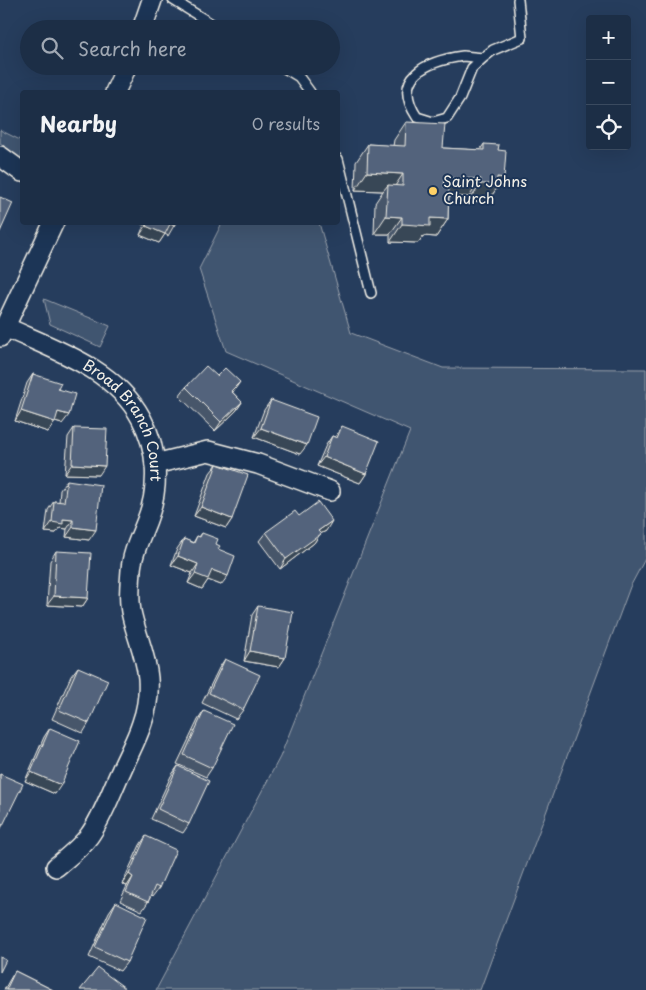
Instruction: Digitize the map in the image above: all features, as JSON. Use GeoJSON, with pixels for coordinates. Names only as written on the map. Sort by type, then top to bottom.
{"type":"FeatureCollection","features":[{"type":"Feature","properties":{"kind":"street"},"geometry":{"type":"LineString","coordinates":[[145,20],[152,0]]}},
{"type":"Feature","properties":{"kind":"street"},"geometry":{"type":"LineString","coordinates":[[116,90],[123,75]]}},
{"type":"Feature","properties":{"kind":"street"},"geometry":{"type":"LineString","coordinates":[[0,156],[20,171]]}},
{"type":"Feature","properties":{"kind":"street"},"geometry":{"type":"LineString","coordinates":[[3,332],[53,225]]}},
{"type":"Feature","properties":{"kind":"street","name":"Broad Branch Court"},"geometry":{"type":"LineString","coordinates":[[3,332],[80,362],[110,380],[128,398],[141,418],[151,441],[155,464],[155,486],[148,518],[131,565],[132,615],[144,654],[148,679],[147,702],[142,724],[97,823],[74,853],[56,866]]}},
{"type":"Feature","properties":{"kind":"street"},"geometry":{"type":"LineString","coordinates":[[155,464],[208,451],[258,464],[330,491]]}},
{"type":"Feature","properties":{"kind":"lane"},"geometry":{"type":"LineString","coordinates":[[173,0],[205,20]]}},
{"type":"Feature","properties":{"kind":"lane"},"geometry":{"type":"LineString","coordinates":[[483,58],[463,56],[443,59],[428,64],[416,74],[408,88],[409,105],[416,117],[433,122],[447,118],[460,98],[472,68],[493,50],[522,38],[518,0]]}},
{"type":"Feature","properties":{"kind":"lane"},"geometry":{"type":"LineString","coordinates":[[296,75],[309,90]]}},
{"type":"Feature","properties":{"kind":"lane"},"geometry":{"type":"LineString","coordinates":[[340,167],[371,292]]}},
{"type":"Feature","properties":{"kind":"shaded area"},"geometry":{"type":"Polygon","coordinates":[[[0,130],[20,140],[20,158],[0,143],[0,130]]]}},
{"type":"Feature","properties":{"kind":"shaded area"},"geometry":{"type":"Polygon","coordinates":[[[221,225],[320,225],[351,333],[443,368],[646,369],[646,557],[630,587],[480,990],[156,990],[280,757],[410,431],[226,351],[199,269],[221,225]]]}},
{"type":"Feature","properties":{"kind":"shaded area"},"geometry":{"type":"Polygon","coordinates":[[[44,299],[110,326],[100,347],[50,324],[44,299]]]}},
{"type":"Feature","properties":{"kind":"building"},"geometry":{"type":"Polygon","coordinates":[[[406,122],[445,124],[443,148],[484,150],[484,144],[499,145],[498,150],[506,151],[504,178],[497,177],[497,184],[481,184],[481,179],[445,178],[444,187],[449,187],[448,219],[430,218],[430,226],[402,224],[402,217],[386,216],[388,185],[403,186],[403,174],[367,172],[368,144],[405,146],[406,122]]]}},
{"type":"Feature","properties":{"kind":"building"},"geometry":{"type":"Polygon","coordinates":[[[0,197],[13,203],[0,232],[0,197]]]}},
{"type":"Feature","properties":{"kind":"building"},"geometry":{"type":"Polygon","coordinates":[[[146,225],[170,225],[165,234],[146,225]]]}},
{"type":"Feature","properties":{"kind":"building"},"geometry":{"type":"Polygon","coordinates":[[[206,366],[217,376],[225,368],[240,382],[231,391],[242,402],[221,422],[186,387],[206,366]]]}},
{"type":"Feature","properties":{"kind":"building"},"geometry":{"type":"Polygon","coordinates":[[[33,374],[61,383],[58,389],[75,394],[69,415],[58,412],[55,422],[21,411],[33,374]]]}},
{"type":"Feature","properties":{"kind":"building"},"geometry":{"type":"Polygon","coordinates":[[[271,400],[317,417],[307,445],[261,428],[271,400]]]}},
{"type":"Feature","properties":{"kind":"building"},"geometry":{"type":"Polygon","coordinates":[[[342,426],[379,441],[366,474],[324,457],[332,436],[337,438],[342,426]]]}},
{"type":"Feature","properties":{"kind":"building"},"geometry":{"type":"Polygon","coordinates":[[[74,428],[107,429],[105,466],[72,464],[74,428]]]}},
{"type":"Feature","properties":{"kind":"building"},"geometry":{"type":"Polygon","coordinates":[[[217,464],[248,475],[232,519],[201,507],[217,464]]]}},
{"type":"Feature","properties":{"kind":"building"},"geometry":{"type":"Polygon","coordinates":[[[67,480],[101,485],[96,530],[73,527],[73,520],[63,519],[63,524],[52,522],[54,501],[64,502],[67,480]]]}},
{"type":"Feature","properties":{"kind":"building"},"geometry":{"type":"Polygon","coordinates":[[[318,502],[332,521],[318,531],[321,534],[286,559],[266,532],[295,511],[299,516],[318,502]]]}},
{"type":"Feature","properties":{"kind":"building"},"geometry":{"type":"Polygon","coordinates":[[[202,533],[218,539],[216,544],[220,546],[218,549],[235,556],[228,576],[212,570],[208,579],[195,574],[198,564],[178,556],[184,539],[194,543],[197,536],[200,537],[202,533]]]}},
{"type":"Feature","properties":{"kind":"building"},"geometry":{"type":"Polygon","coordinates":[[[56,551],[91,553],[88,598],[54,596],[56,551]]]}},
{"type":"Feature","properties":{"kind":"building"},"geometry":{"type":"Polygon","coordinates":[[[258,606],[293,612],[285,658],[250,651],[258,606]]]}},
{"type":"Feature","properties":{"kind":"building"},"geometry":{"type":"Polygon","coordinates":[[[225,659],[260,675],[243,710],[209,693],[225,659]]]}},
{"type":"Feature","properties":{"kind":"building"},"geometry":{"type":"Polygon","coordinates":[[[78,667],[108,680],[89,723],[59,710],[78,667]]]}},
{"type":"Feature","properties":{"kind":"building"},"geometry":{"type":"Polygon","coordinates":[[[204,711],[233,724],[212,768],[184,755],[204,711]]]}},
{"type":"Feature","properties":{"kind":"building"},"geometry":{"type":"Polygon","coordinates":[[[50,728],[80,741],[61,785],[31,772],[50,728]]]}},
{"type":"Feature","properties":{"kind":"building"},"geometry":{"type":"Polygon","coordinates":[[[178,766],[209,781],[189,824],[158,809],[178,766]]]}},
{"type":"Feature","properties":{"kind":"building"},"geometry":{"type":"Polygon","coordinates":[[[0,774],[23,784],[3,825],[0,824],[0,774]]]}},
{"type":"Feature","properties":{"kind":"building"},"geometry":{"type":"Polygon","coordinates":[[[146,836],[176,850],[159,888],[155,886],[148,902],[126,892],[133,877],[129,874],[146,836]]]}},
{"type":"Feature","properties":{"kind":"building"},"geometry":{"type":"Polygon","coordinates":[[[116,902],[147,917],[127,962],[95,947],[116,902]]]}},
{"type":"Feature","properties":{"kind":"building"},"geometry":{"type":"Polygon","coordinates":[[[0,957],[6,960],[0,972],[0,957]]]}},
{"type":"Feature","properties":{"kind":"building"},"geometry":{"type":"Polygon","coordinates":[[[98,968],[125,988],[123,990],[80,990],[98,968]]]}},
{"type":"Feature","properties":{"kind":"building"},"geometry":{"type":"Polygon","coordinates":[[[15,971],[53,990],[6,990],[15,971]]]}},
{"type":"Feature","properties":{"kind":"place","name":"Saint Johns Church"},"geometry":{"type":"Point","coordinates":[433,191]}}]}
